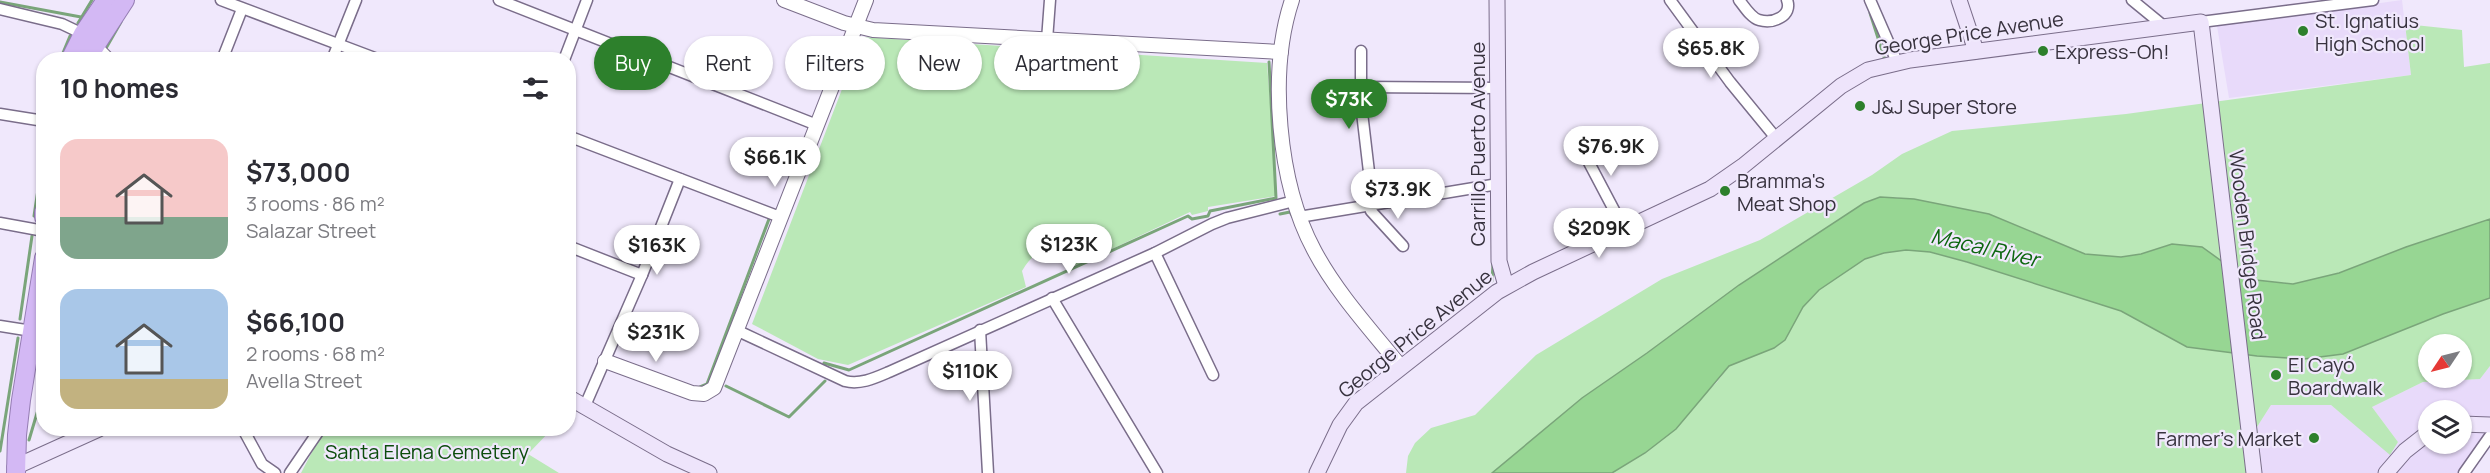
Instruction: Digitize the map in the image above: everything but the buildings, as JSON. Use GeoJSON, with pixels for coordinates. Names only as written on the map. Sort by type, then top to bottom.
{"type":"FeatureCollection","features":[{"type":"Feature","properties":{"kind":"highway"},"geometry":{"type":"LineString","coordinates":[[88,46],[105,0]]}},
{"type":"Feature","properties":{"kind":"highway"},"geometry":{"type":"LineString","coordinates":[[88,46],[125,0]]}},
{"type":"Feature","properties":{"kind":"highway"},"geometry":{"type":"LineString","coordinates":[[12,471],[36,304]]}},
{"type":"Feature","properties":{"kind":"main road","name":"Carrillo Puerto Avenue"},"geometry":{"type":"LineString","coordinates":[[1497,0],[1499,261],[1510,284]]}},
{"type":"Feature","properties":{"kind":"main road","name":"Carrillo Puerto Avenue"},"geometry":{"type":"LineString","coordinates":[[1506,0],[1507,258],[1510,284]]}},
{"type":"Feature","properties":{"kind":"main road"},"geometry":{"type":"LineString","coordinates":[[1959,0],[1976,51]]}},
{"type":"Feature","properties":{"kind":"main road","name":"George Price Avenue"},"geometry":{"type":"LineString","coordinates":[[1317,473],[1347,414],[1366,394],[1510,284],[1710,189],[1824,99],[1868,70],[1897,62],[2201,22]]}},
{"type":"Feature","properties":{"kind":"main road","name":"Wooden Bridge Road"},"geometry":{"type":"LineString","coordinates":[[2201,22],[2254,473]]}},
{"type":"Feature","properties":{"kind":"main road"},"geometry":{"type":"LineString","coordinates":[[576,403],[667,454],[709,473]]}},
{"type":"Feature","properties":{"kind":"main road"},"geometry":{"type":"LineString","coordinates":[[2472,424],[2490,425]]}},
{"type":"Feature","properties":{"kind":"main road"},"geometry":{"type":"LineString","coordinates":[[12,471],[84,436]]}},
{"type":"Feature","properties":{"kind":"main road"},"geometry":{"type":"LineString","coordinates":[[2386,473],[2397,459],[2418,442]]}},
{"type":"Feature","properties":{"kind":"street"},"geometry":{"type":"LineString","coordinates":[[221,0],[360,52]]}},
{"type":"Feature","properties":{"kind":"street"},"geometry":{"type":"LineString","coordinates":[[336,52],[356,0]]}},
{"type":"Feature","properties":{"kind":"street"},"geometry":{"type":"LineString","coordinates":[[499,0],[817,125]]}},
{"type":"Feature","properties":{"kind":"street"},"geometry":{"type":"LineString","coordinates":[[567,52],[587,0]]}},
{"type":"Feature","properties":{"kind":"street"},"geometry":{"type":"LineString","coordinates":[[784,0],[856,27],[873,30],[994,37]]}},
{"type":"Feature","properties":{"kind":"street"},"geometry":{"type":"LineString","coordinates":[[605,361],[692,393],[704,394],[714,388],[866,0]]}},
{"type":"Feature","properties":{"kind":"street"},"geometry":{"type":"LineString","coordinates":[[1047,36],[1050,0]]}},
{"type":"Feature","properties":{"kind":"street"},"geometry":{"type":"LineString","coordinates":[[1292,0],[1281,52],[1281,119],[1288,175],[1294,201],[1314,250],[1325,268],[1401,367]]}},
{"type":"Feature","properties":{"kind":"street"},"geometry":{"type":"LineString","coordinates":[[1670,0],[1730,82],[1776,138]]}},
{"type":"Feature","properties":{"kind":"street"},"geometry":{"type":"LineString","coordinates":[[1739,0],[1756,19],[1766,21],[1775,20],[1787,12],[1789,8],[1787,0]]}},
{"type":"Feature","properties":{"kind":"street"},"geometry":{"type":"LineString","coordinates":[[1870,0],[1897,62]]}},
{"type":"Feature","properties":{"kind":"street"},"geometry":{"type":"LineString","coordinates":[[2132,0],[2165,27]]}},
{"type":"Feature","properties":{"kind":"street","name":"George Price Avenue"},"geometry":{"type":"LineString","coordinates":[[2201,22],[2373,0]]}},
{"type":"Feature","properties":{"kind":"street"},"geometry":{"type":"LineString","coordinates":[[0,9],[62,24],[88,46]]}},
{"type":"Feature","properties":{"kind":"street"},"geometry":{"type":"LineString","coordinates":[[225,52],[242,9]]}},
{"type":"Feature","properties":{"kind":"street"},"geometry":{"type":"LineString","coordinates":[[1140,45],[1281,52]]}},
{"type":"Feature","properties":{"kind":"street"},"geometry":{"type":"LineString","coordinates":[[1360,51],[1362,120],[1371,211],[1403,246]]}},
{"type":"Feature","properties":{"kind":"street"},"geometry":{"type":"LineString","coordinates":[[1360,87],[1498,88]]}},
{"type":"Feature","properties":{"kind":"street"},"geometry":{"type":"LineString","coordinates":[[0,114],[36,120]]}},
{"type":"Feature","properties":{"kind":"street"},"geometry":{"type":"LineString","coordinates":[[1575,136],[1624,229]]}},
{"type":"Feature","properties":{"kind":"street"},"geometry":{"type":"LineString","coordinates":[[576,139],[780,217]]}},
{"type":"Feature","properties":{"kind":"street"},"geometry":{"type":"LineString","coordinates":[[584,408],[642,275],[680,178]]}},
{"type":"Feature","properties":{"kind":"street"},"geometry":{"type":"LineString","coordinates":[[1299,217],[1498,184]]}},
{"type":"Feature","properties":{"kind":"street"},"geometry":{"type":"LineString","coordinates":[[736,330],[853,383],[889,372],[1155,253],[1227,218],[1294,201]]}},
{"type":"Feature","properties":{"kind":"street"},"geometry":{"type":"LineString","coordinates":[[0,223],[36,230]]}},
{"type":"Feature","properties":{"kind":"street"},"geometry":{"type":"LineString","coordinates":[[576,249],[642,275]]}},
{"type":"Feature","properties":{"kind":"street"},"geometry":{"type":"LineString","coordinates":[[1155,253],[1212,375]]}},
{"type":"Feature","properties":{"kind":"street"},"geometry":{"type":"LineString","coordinates":[[1052,298],[1157,473]]}},
{"type":"Feature","properties":{"kind":"street"},"geometry":{"type":"LineString","coordinates":[[0,326],[32,331]]}},
{"type":"Feature","properties":{"kind":"street"},"geometry":{"type":"LineString","coordinates":[[980,330],[988,473]]}},
{"type":"Feature","properties":{"kind":"street"},"geometry":{"type":"LineString","coordinates":[[247,436],[262,464],[275,473]]}},
{"type":"Feature","properties":{"kind":"street"},"geometry":{"type":"LineString","coordinates":[[290,473],[315,436]]}},
{"type":"Feature","properties":{"kind":"street"},"geometry":{"type":"LineString","coordinates":[[2464,473],[2490,436]]}},
{"type":"Feature","properties":{"kind":"shaded area"},"geometry":{"type":"Polygon","coordinates":[[[2402,0],[2411,75],[2229,98],[2217,26],[2402,0]]]}},
{"type":"Feature","properties":{"kind":"shaded area"},"geometry":{"type":"Polygon","coordinates":[[[2490,366],[2490,446],[2470,473],[2262,473],[2257,427],[2271,405],[2331,405],[2390,454],[2398,442],[2372,407],[2418,384],[2418,388],[2472,388],[2472,379],[2480,379],[2490,366]]]}},
{"type":"Feature","properties":{"kind":"green space"},"geometry":{"type":"Polygon","coordinates":[[[2405,24],[2462,30],[2464,67],[2490,63],[2490,219],[2406,247],[2339,273],[2294,284],[2256,280],[2223,262],[2202,247],[2172,244],[2141,254],[2121,257],[2085,254],[1989,214],[1894,197],[1880,197],[1864,203],[1739,285],[1582,398],[1492,473],[1406,473],[1408,456],[1415,443],[1431,428],[1475,415],[1536,355],[1662,279],[1760,240],[1872,175],[1902,154],[1952,131],[2126,114],[2411,75],[2405,24]]]}},
{"type":"Feature","properties":{"kind":"green space"},"geometry":{"type":"Polygon","coordinates":[[[885,38],[897,39],[897,90],[982,90],[982,45],[994,45],[994,90],[1140,90],[1140,55],[1267,63],[1277,196],[1208,207],[1208,211],[1192,215],[1190,212],[1076,266],[1062,243],[1049,247],[1034,256],[1022,271],[1026,287],[848,365],[818,359],[752,324],[842,90],[885,90],[885,38]]]}},
{"type":"Feature","properties":{"kind":"green space"},"geometry":{"type":"Polygon","coordinates":[[[1906,250],[1930,252],[2009,274],[2121,311],[2187,347],[2257,356],[2304,359],[2343,354],[2490,298],[2490,366],[2480,379],[2472,379],[2472,334],[2418,334],[2418,384],[2372,407],[2398,442],[2390,455],[2331,405],[2271,405],[2257,427],[2262,473],[1612,473],[1645,453],[1717,382],[1729,366],[1774,348],[1785,340],[1803,307],[1819,290],[1865,259],[1906,250]]]}},
{"type":"Feature","properties":{"kind":"green space","name":"Santa Elena Cemetery"},"geometry":{"type":"Polygon","coordinates":[[[320,436],[545,436],[528,454],[559,473],[301,473],[320,436]]]}},
{"type":"Feature","properties":{"kind":"water","name":"Macal River"},"geometry":{"type":"Polygon","coordinates":[[[1880,197],[1914,199],[1989,214],[2085,254],[2121,257],[2141,254],[2172,244],[2202,247],[2223,262],[2256,280],[2293,284],[2339,273],[2406,247],[2490,219],[2490,298],[2343,354],[2304,359],[2257,356],[2187,347],[2121,311],[1967,262],[1930,252],[1906,250],[1884,253],[1865,259],[1819,290],[1803,307],[1785,340],[1774,348],[1729,366],[1676,429],[1645,453],[1612,473],[1492,473],[1582,398],[1739,285],[1864,203],[1880,197]]]}},
{"type":"Feature","properties":{"kind":"waterway"},"geometry":{"type":"LineString","coordinates":[[78,23],[92,0]]}},
{"type":"Feature","properties":{"kind":"waterway"},"geometry":{"type":"LineString","coordinates":[[0,2],[81,17]]}},
{"type":"Feature","properties":{"kind":"waterway"},"geometry":{"type":"LineString","coordinates":[[1870,13],[1885,60]]}},
{"type":"Feature","properties":{"kind":"waterway"},"geometry":{"type":"LineString","coordinates":[[105,50],[121,22]]}},
{"type":"Feature","properties":{"kind":"waterway"},"geometry":{"type":"LineString","coordinates":[[63,52],[70,36]]}},
{"type":"Feature","properties":{"kind":"waterway"},"geometry":{"type":"LineString","coordinates":[[824,363],[849,370],[1188,216],[1192,219],[1208,216],[1210,211],[1276,198],[1269,62]]}},
{"type":"Feature","properties":{"kind":"waterway"},"geometry":{"type":"LineString","coordinates":[[34,216],[36,203]]}},
{"type":"Feature","properties":{"kind":"waterway"},"geometry":{"type":"LineString","coordinates":[[1280,214],[1290,212],[1293,217]]}},
{"type":"Feature","properties":{"kind":"waterway"},"geometry":{"type":"LineString","coordinates":[[700,387],[707,384],[769,219]]}},
{"type":"Feature","properties":{"kind":"waterway"},"geometry":{"type":"LineString","coordinates":[[20,319],[32,236]]}},
{"type":"Feature","properties":{"kind":"waterway"},"geometry":{"type":"LineString","coordinates":[[1492,281],[1493,264]]}},
{"type":"Feature","properties":{"kind":"waterway"},"geometry":{"type":"LineString","coordinates":[[0,451],[18,338]]}},
{"type":"Feature","properties":{"kind":"waterway"},"geometry":{"type":"LineString","coordinates":[[1383,355],[1392,368]]}},
{"type":"Feature","properties":{"kind":"waterway"},"geometry":{"type":"LineString","coordinates":[[726,386],[789,417],[825,381]]}},
{"type":"Feature","properties":{"kind":"waterway"},"geometry":{"type":"LineString","coordinates":[[29,440],[36,416]]}},
{"type":"Feature","properties":{"kind":"place","name":"St. Ignatius High School"},"geometry":{"type":"Point","coordinates":[2303,31]}},
{"type":"Feature","properties":{"kind":"place","name":"Express-Oh!"},"geometry":{"type":"Point","coordinates":[2043,51]}},
{"type":"Feature","properties":{"kind":"place","name":"J&J Super Store"},"geometry":{"type":"Point","coordinates":[1860,106]}},
{"type":"Feature","properties":{"kind":"place","name":"Bramma's Meat Shop"},"geometry":{"type":"Point","coordinates":[1725,191]}},
{"type":"Feature","properties":{"kind":"place","name":"El Cayó Boardwalk"},"geometry":{"type":"Point","coordinates":[2276,375]}},
{"type":"Feature","properties":{"kind":"place","name":"Farmer's Market"},"geometry":{"type":"Point","coordinates":[2314,438]}}]}
